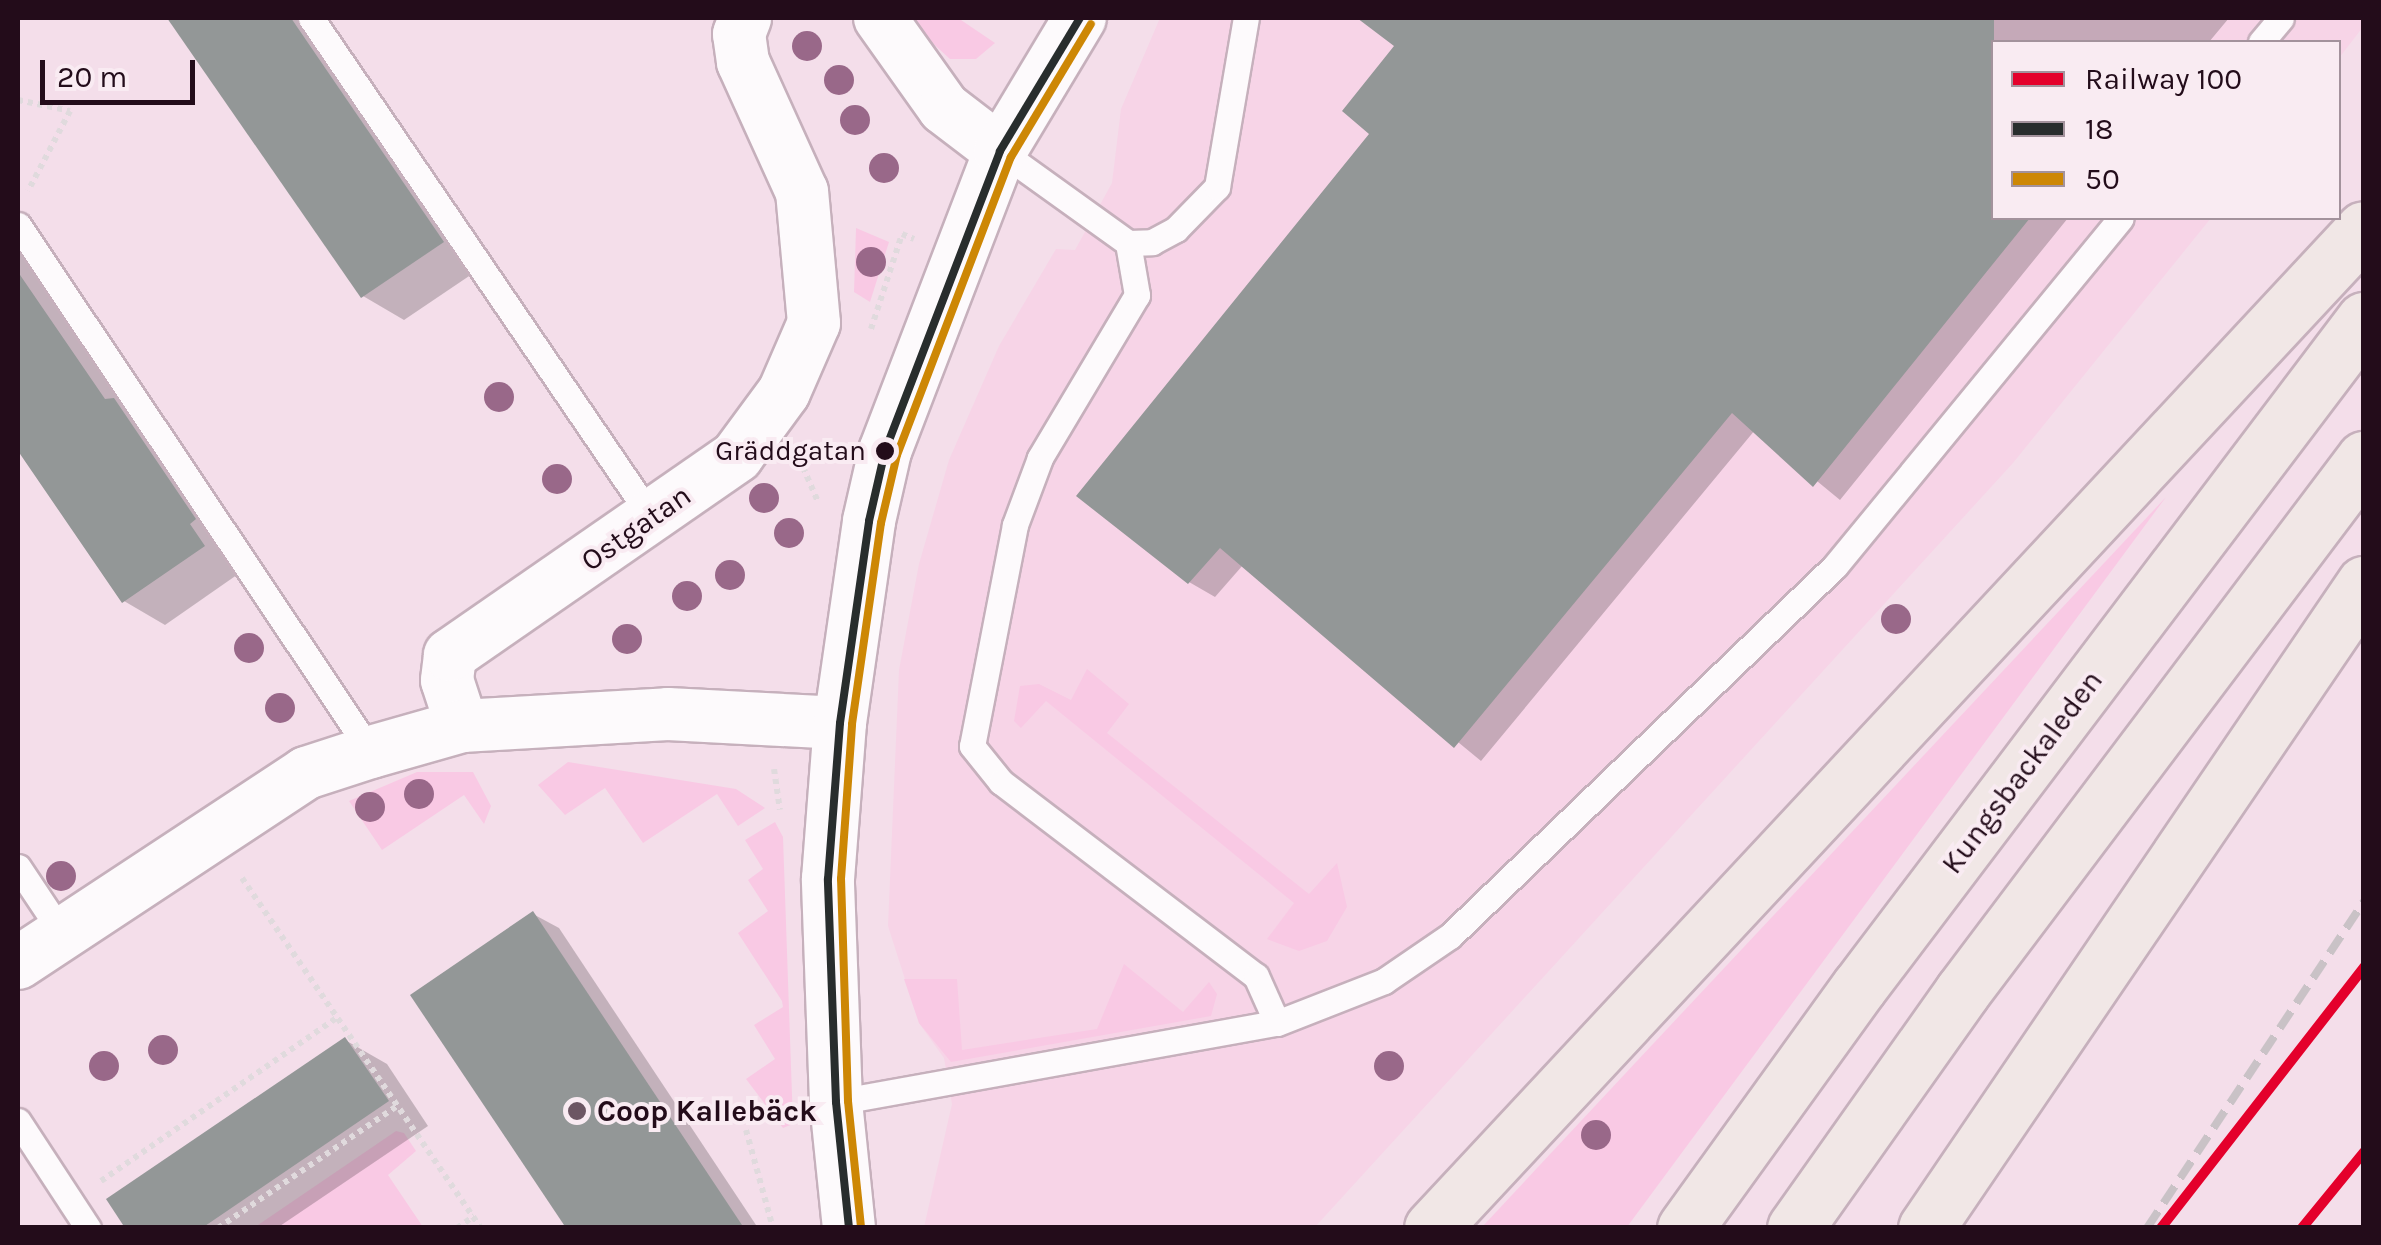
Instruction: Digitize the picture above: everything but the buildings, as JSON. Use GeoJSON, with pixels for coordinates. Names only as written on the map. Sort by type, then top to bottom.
{"type":"FeatureCollection","features":[{"type":"Feature","properties":{"kind":"highway"},"geometry":{"type":"LineString","coordinates":[[1432,1228],[2364,229]]}},
{"type":"Feature","properties":{"kind":"highway","name":"Kungsbackaleden"},"geometry":{"type":"LineString","coordinates":[[1685,1228],[1870,971],[2364,320]]}},
{"type":"Feature","properties":{"kind":"highway"},"geometry":{"type":"LineString","coordinates":[[1794,1228],[1974,977],[2364,459]]}},
{"type":"Feature","properties":{"kind":"highway"},"geometry":{"type":"LineString","coordinates":[[1926,1228],[2364,584]]}},
{"type":"Feature","properties":{"kind":"street","name":"Ostgatan"},"geometry":{"type":"LineString","coordinates":[[462,726],[448,680],[450,654],[737,456],[784,392],[814,324],[802,192],[743,62],[739,34],[745,18]]}},
{"type":"Feature","properties":{"kind":"street"},"geometry":{"type":"LineString","coordinates":[[880,18],[944,108],[1000,151]]}},
{"type":"Feature","properties":{"kind":"street"},"geometry":{"type":"LineString","coordinates":[[849,1228],[836,1102],[828,879],[840,723],[885,451],[1000,151],[1080,18]]}},
{"type":"Feature","properties":{"kind":"street"},"geometry":{"type":"LineString","coordinates":[[18,963],[210,832],[306,773],[371,752],[462,726],[668,714],[840,723]]}},
{"type":"Feature","properties":{"kind":"lane"},"geometry":{"type":"LineString","coordinates":[[311,18],[652,518]]}},
{"type":"Feature","properties":{"kind":"lane"},"geometry":{"type":"LineString","coordinates":[[1000,151],[1128,243],[1152,242],[1176,228],[1217,187],[1246,18]]}},
{"type":"Feature","properties":{"kind":"lane"},"geometry":{"type":"LineString","coordinates":[[2263,40],[2281,18]]}},
{"type":"Feature","properties":{"kind":"lane"},"geometry":{"type":"LineString","coordinates":[[836,1102],[1277,1022],[1384,981],[1450,936],[1835,566],[2120,220]]}},
{"type":"Feature","properties":{"kind":"lane"},"geometry":{"type":"LineString","coordinates":[[18,225],[371,752]]}},
{"type":"Feature","properties":{"kind":"lane"},"geometry":{"type":"LineString","coordinates":[[1128,243],[1137,294],[1040,458],[1014,526],[972,746],[1001,782],[1256,976],[1277,1022]]}},
{"type":"Feature","properties":{"kind":"lane"},"geometry":{"type":"LineString","coordinates":[[18,867],[62,933]]}},
{"type":"Feature","properties":{"kind":"lane"},"geometry":{"type":"LineString","coordinates":[[18,1121],[88,1228]]}},
{"type":"Feature","properties":{"kind":"path"},"geometry":{"type":"LineString","coordinates":[[18,100],[70,110],[18,209]]}},
{"type":"Feature","properties":{"kind":"path"},"geometry":{"type":"LineString","coordinates":[[210,832],[482,1228]]}},
{"type":"Feature","properties":{"kind":"path"},"geometry":{"type":"LineString","coordinates":[[71,1201],[338,1017]]}},
{"type":"Feature","properties":{"kind":"path"},"geometry":{"type":"LineString","coordinates":[[218,1228],[398,1105]]}},
{"type":"Feature","properties":{"kind":"path"},"geometry":{"type":"LineString","coordinates":[[746,1130],[772,1228]]}},
{"type":"Feature","properties":{"kind":"path"},"geometry":{"type":"LineString","coordinates":[[457,1228],[474,1216]]}},
{"type":"Feature","properties":{"kind":"shaded area"},"geometry":{"type":"Polygon","coordinates":[[[905,18],[958,18],[995,43],[976,59],[950,59],[905,18]]]}},
{"type":"Feature","properties":{"kind":"shaded area"},"geometry":{"type":"Polygon","coordinates":[[[1160,18],[2363,18],[2363,27],[2341,55],[2341,40],[1991,40],[1991,220],[2209,220],[2013,463],[1315,1227],[924,1227],[952,1104],[944,1058],[919,1023],[888,926],[899,670],[919,564],[949,460],[999,346],[1056,249],[1075,250],[1112,183],[1121,109],[1160,18]]]}},
{"type":"Feature","properties":{"kind":"shaded area"},"geometry":{"type":"Polygon","coordinates":[[[856,228],[889,242],[870,302],[854,292],[856,228]]]}},
{"type":"Feature","properties":{"kind":"shaded area"},"geometry":{"type":"Polygon","coordinates":[[[2166,497],[1627,1227],[1482,1227],[1637,1061],[2166,497]]]}},
{"type":"Feature","properties":{"kind":"shaded area"},"geometry":{"type":"Polygon","coordinates":[[[1087,669],[1129,704],[1107,733],[1309,894],[1337,863],[1347,907],[1327,941],[1299,951],[1267,939],[1294,903],[1046,701],[1021,728],[1014,721],[1020,686],[1039,684],[1071,700],[1087,669]]]}},
{"type":"Feature","properties":{"kind":"shaded area"},"geometry":{"type":"Polygon","coordinates":[[[568,762],[736,789],[765,808],[738,826],[717,794],[643,843],[605,788],[565,815],[538,785],[568,762]]]}},
{"type":"Feature","properties":{"kind":"shaded area"},"geometry":{"type":"Polygon","coordinates":[[[417,772],[473,772],[491,806],[484,824],[464,795],[382,850],[349,801],[417,772]]]}},
{"type":"Feature","properties":{"kind":"shaded area"},"geometry":{"type":"Polygon","coordinates":[[[775,822],[783,837],[793,1124],[783,1128],[746,1079],[775,1059],[754,1025],[783,1007],[782,1001],[738,933],[768,911],[748,880],[763,869],[745,840],[775,822]]]}},
{"type":"Feature","properties":{"kind":"shaded area"},"geometry":{"type":"Polygon","coordinates":[[[1124,964],[1183,1012],[1209,982],[1217,994],[1211,1016],[951,1062],[919,1023],[904,979],[957,979],[962,1050],[1097,1029],[1124,964]]]}},
{"type":"Feature","properties":{"kind":"shaded area"},"geometry":{"type":"Polygon","coordinates":[[[396,1131],[404,1133],[416,1151],[388,1175],[423,1227],[255,1227],[396,1131]]]}},
{"type":"Feature","properties":{"kind":"railway"},"geometry":{"type":"LineString","coordinates":[[2147,1228],[2364,901]]}},
{"type":"Feature","properties":{"kind":"rail line","name":"100"},"geometry":{"type":"LineString","coordinates":[[2161,1228],[2364,967]]}},
{"type":"Feature","properties":{"kind":"rail line","name":"100"},"geometry":{"type":"LineString","coordinates":[[2302,1228],[2364,1152]]}},
{"type":"Feature","properties":{"kind":"transit line","name":"18"},"geometry":{"type":"LineString","coordinates":[[849,1228],[836,1102],[828,879],[840,723],[869,521],[885,451],[1000,151],[1080,18]]}},
{"type":"Feature","properties":{"kind":"transit line","name":"50"},"geometry":{"type":"LineString","coordinates":[[861,1227],[848,1101],[841,879],[852,724],[881,523],[897,455],[1011,157],[1091,24]]}},
{"type":"Feature","properties":{"kind":"place","name":"Gräddgatan"},"geometry":{"type":"Point","coordinates":[885,451]}},
{"type":"Feature","properties":{"kind":"place","name":"Coop Kallebäck"},"geometry":{"type":"Point","coordinates":[577,1111]}}]}
